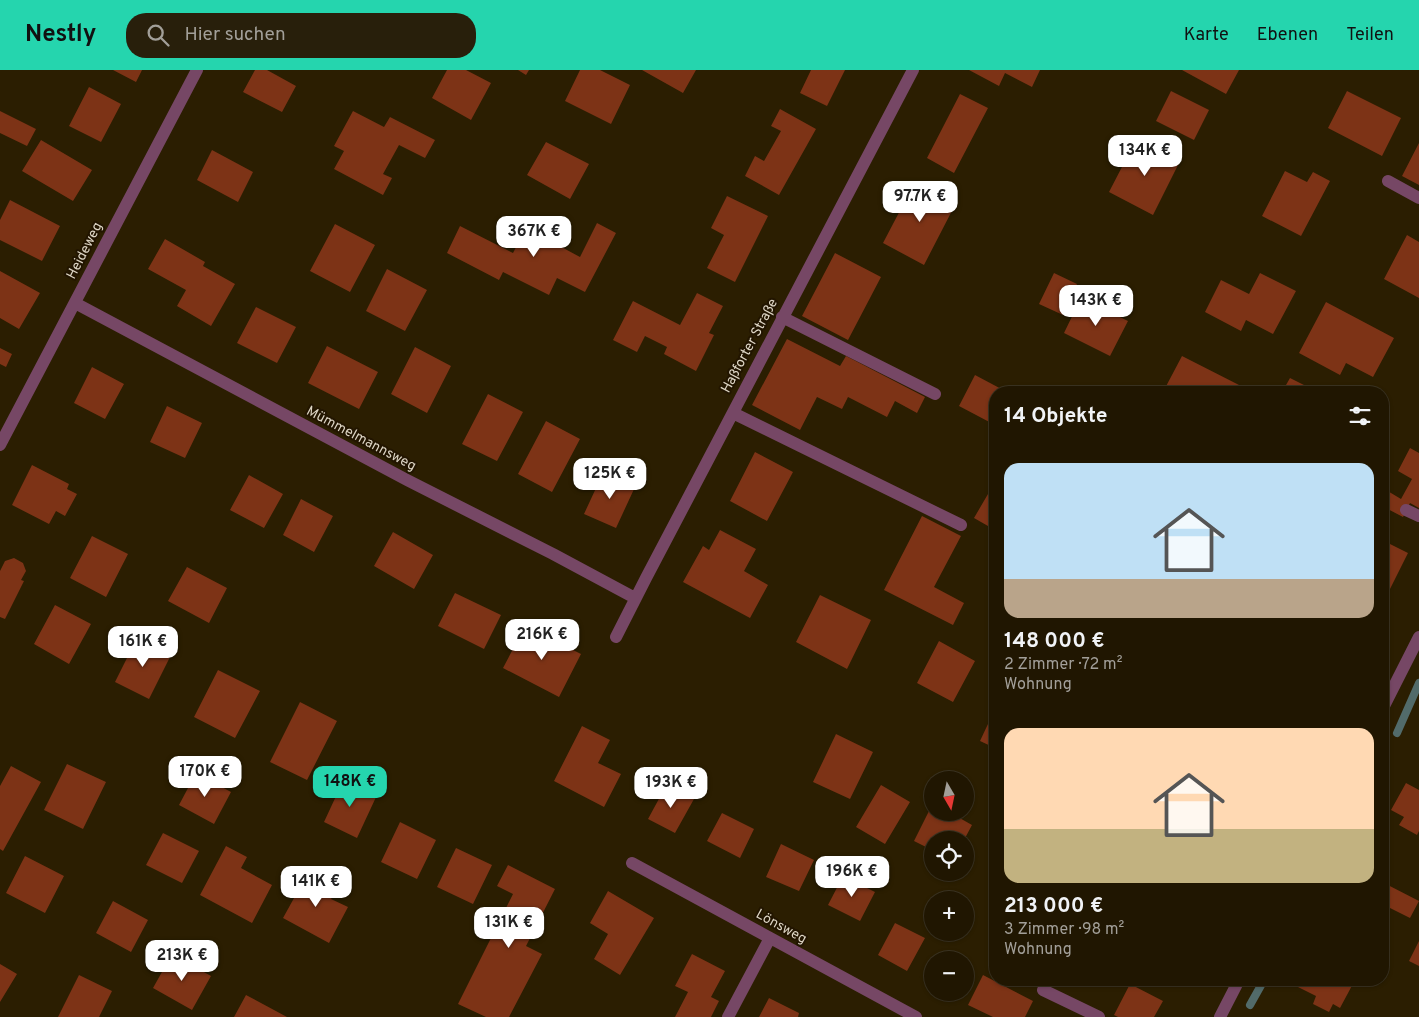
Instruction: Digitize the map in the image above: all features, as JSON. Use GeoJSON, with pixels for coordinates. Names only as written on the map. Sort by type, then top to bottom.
{"type":"FeatureCollection","features":[{"type":"Feature","properties":{"kind":"street","name":"Heideweg"},"geometry":{"type":"LineString","coordinates":[[0,445],[197,70]]}},
{"type":"Feature","properties":{"kind":"street","name":"Haßforter Straße"},"geometry":{"type":"LineString","coordinates":[[616,637],[913,70]]}},
{"type":"Feature","properties":{"kind":"street"},"geometry":{"type":"LineString","coordinates":[[1388,181],[1419,198]]}},
{"type":"Feature","properties":{"kind":"street","name":"Mümmelmannsweg"},"geometry":{"type":"LineString","coordinates":[[75,303],[401,477],[635,598]]}},
{"type":"Feature","properties":{"kind":"street"},"geometry":{"type":"LineString","coordinates":[[782,317],[934,394]]}},
{"type":"Feature","properties":{"kind":"street"},"geometry":{"type":"LineString","coordinates":[[733,413],[961,525]]}},
{"type":"Feature","properties":{"kind":"street"},"geometry":{"type":"LineString","coordinates":[[1406,510],[1419,516]]}},
{"type":"Feature","properties":{"kind":"street"},"geometry":{"type":"LineString","coordinates":[[1389,696],[1419,637]]}},
{"type":"Feature","properties":{"kind":"street","name":"Lönsweg"},"geometry":{"type":"LineString","coordinates":[[632,863],[916,1017]]}},
{"type":"Feature","properties":{"kind":"street"},"geometry":{"type":"LineString","coordinates":[[728,1017],[770,938]]}},
{"type":"Feature","properties":{"kind":"street"},"geometry":{"type":"LineString","coordinates":[[1220,1017],[1237,986]]}},
{"type":"Feature","properties":{"kind":"street"},"geometry":{"type":"LineString","coordinates":[[1043,990],[1099,1017]]}},
{"type":"Feature","properties":{"kind":"building"},"geometry":{"type":"Polygon","coordinates":[[[113,70],[142,70],[136,82],[113,70]]]}},
{"type":"Feature","properties":{"kind":"building"},"geometry":{"type":"Polygon","coordinates":[[[255,70],[267,70],[296,86],[282,112],[243,92],[255,70]]]}},
{"type":"Feature","properties":{"kind":"building"},"geometry":{"type":"Polygon","coordinates":[[[447,70],[466,70],[491,83],[471,120],[432,98],[447,70]]]}},
{"type":"Feature","properties":{"kind":"building"},"geometry":{"type":"Polygon","coordinates":[[[518,70],[529,70],[526,75],[518,70]]]}},
{"type":"Feature","properties":{"kind":"building"},"geometry":{"type":"Polygon","coordinates":[[[580,70],[600,70],[630,85],[611,124],[565,101],[580,70]]]}},
{"type":"Feature","properties":{"kind":"building"},"geometry":{"type":"Polygon","coordinates":[[[642,70],[696,70],[683,93],[642,70]]]}},
{"type":"Feature","properties":{"kind":"building"},"geometry":{"type":"Polygon","coordinates":[[[811,70],[845,70],[827,106],[800,93],[811,70]]]}},
{"type":"Feature","properties":{"kind":"building"},"geometry":{"type":"Polygon","coordinates":[[[969,70],[1040,70],[1032,87],[1005,73],[999,86],[969,70]]]}},
{"type":"Feature","properties":{"kind":"building"},"geometry":{"type":"Polygon","coordinates":[[[1182,70],[1239,70],[1226,94],[1182,70]]]}},
{"type":"Feature","properties":{"kind":"building"},"geometry":{"type":"Polygon","coordinates":[[[89,87],[121,104],[101,142],[69,126],[89,87]]]}},
{"type":"Feature","properties":{"kind":"building"},"geometry":{"type":"Polygon","coordinates":[[[1171,91],[1209,110],[1194,140],[1156,121],[1171,91]]]}},
{"type":"Feature","properties":{"kind":"building"},"geometry":{"type":"Polygon","coordinates":[[[1347,91],[1401,118],[1382,156],[1328,128],[1347,91]]]}},
{"type":"Feature","properties":{"kind":"building"},"geometry":{"type":"Polygon","coordinates":[[[960,94],[988,108],[954,173],[927,158],[960,94]]]}},
{"type":"Feature","properties":{"kind":"building"},"geometry":{"type":"Polygon","coordinates":[[[780,109],[816,129],[779,195],[745,176],[755,156],[764,161],[781,131],[771,126],[780,109]]]}},
{"type":"Feature","properties":{"kind":"building"},"geometry":{"type":"Polygon","coordinates":[[[0,111],[36,129],[27,146],[0,133],[0,111]]]}},
{"type":"Feature","properties":{"kind":"building"},"geometry":{"type":"Polygon","coordinates":[[[353,111],[384,127],[390,117],[435,140],[425,158],[399,145],[383,174],[392,178],[383,195],[334,169],[344,151],[334,146],[353,111]]]}},
{"type":"Feature","properties":{"kind":"building"},"geometry":{"type":"Polygon","coordinates":[[[1137,138],[1180,161],[1153,215],[1109,192],[1137,138]]]}},
{"type":"Feature","properties":{"kind":"building"},"geometry":{"type":"Polygon","coordinates":[[[41,140],[92,170],[73,201],[22,171],[41,140]]]}},
{"type":"Feature","properties":{"kind":"building"},"geometry":{"type":"Polygon","coordinates":[[[546,142],[589,164],[570,199],[527,175],[546,142]]]}},
{"type":"Feature","properties":{"kind":"building"},"geometry":{"type":"Polygon","coordinates":[[[1419,143],[1419,185],[1402,176],[1419,143]]]}},
{"type":"Feature","properties":{"kind":"building"},"geometry":{"type":"Polygon","coordinates":[[[212,150],[253,172],[238,202],[197,180],[212,150]]]}},
{"type":"Feature","properties":{"kind":"building"},"geometry":{"type":"Polygon","coordinates":[[[1285,171],[1307,182],[1313,172],[1330,181],[1301,236],[1262,216],[1285,171]]]}},
{"type":"Feature","properties":{"kind":"building"},"geometry":{"type":"Polygon","coordinates":[[[915,182],[956,203],[924,265],[883,243],[915,182]]]}},
{"type":"Feature","properties":{"kind":"building"},"geometry":{"type":"Polygon","coordinates":[[[727,196],[768,216],[735,282],[707,268],[724,235],[711,228],[727,196]]]}},
{"type":"Feature","properties":{"kind":"building"},"geometry":{"type":"Polygon","coordinates":[[[10,200],[60,226],[42,261],[0,240],[0,220],[10,200]]]}},
{"type":"Feature","properties":{"kind":"building"},"geometry":{"type":"Polygon","coordinates":[[[597,223],[616,233],[585,292],[557,278],[549,295],[503,272],[499,280],[447,253],[460,226],[513,253],[526,228],[580,257],[597,223]]]}},
{"type":"Feature","properties":{"kind":"building"},"geometry":{"type":"Polygon","coordinates":[[[335,224],[375,245],[350,292],[310,271],[335,224]]]}},
{"type":"Feature","properties":{"kind":"building"},"geometry":{"type":"Polygon","coordinates":[[[1407,235],[1419,242],[1419,298],[1384,279],[1407,235]]]}},
{"type":"Feature","properties":{"kind":"building"},"geometry":{"type":"Polygon","coordinates":[[[165,239],[205,262],[203,266],[235,284],[211,326],[177,306],[186,290],[148,269],[165,239]]]}},
{"type":"Feature","properties":{"kind":"building"},"geometry":{"type":"Polygon","coordinates":[[[835,253],[881,277],[848,340],[802,316],[835,253]]]}},
{"type":"Feature","properties":{"kind":"building"},"geometry":{"type":"Polygon","coordinates":[[[387,269],[427,290],[405,331],[366,311],[387,269]]]}},
{"type":"Feature","properties":{"kind":"building"},"geometry":{"type":"Polygon","coordinates":[[[0,271],[40,293],[19,329],[0,318],[0,271]]]}},
{"type":"Feature","properties":{"kind":"building"},"geometry":{"type":"Polygon","coordinates":[[[1054,273],[1077,284],[1063,315],[1039,304],[1054,273]]]}},
{"type":"Feature","properties":{"kind":"building"},"geometry":{"type":"Polygon","coordinates":[[[1260,273],[1296,291],[1273,334],[1246,320],[1241,331],[1205,312],[1221,280],[1249,294],[1260,273]]]}},
{"type":"Feature","properties":{"kind":"building"},"geometry":{"type":"Polygon","coordinates":[[[697,293],[723,306],[709,333],[714,335],[696,371],[664,354],[667,347],[645,336],[637,352],[613,340],[633,301],[680,325],[697,293]]]}},
{"type":"Feature","properties":{"kind":"building"},"geometry":{"type":"Polygon","coordinates":[[[1081,298],[1128,321],[1110,356],[1064,333],[1081,298]]]}},
{"type":"Feature","properties":{"kind":"building"},"geometry":{"type":"Polygon","coordinates":[[[1326,302],[1394,338],[1373,377],[1346,363],[1340,375],[1299,353],[1326,302]]]}},
{"type":"Feature","properties":{"kind":"building"},"geometry":{"type":"Polygon","coordinates":[[[256,307],[296,327],[277,363],[237,343],[256,307]]]}},
{"type":"Feature","properties":{"kind":"building"},"geometry":{"type":"Polygon","coordinates":[[[787,339],[840,366],[846,356],[925,397],[917,413],[895,401],[887,417],[848,397],[842,409],[817,397],[800,430],[752,405],[787,339]]]}},
{"type":"Feature","properties":{"kind":"building"},"geometry":{"type":"Polygon","coordinates":[[[327,346],[378,372],[359,409],[308,383],[327,346]]]}},
{"type":"Feature","properties":{"kind":"building"},"geometry":{"type":"Polygon","coordinates":[[[415,347],[451,366],[427,413],[391,394],[415,347]]]}},
{"type":"Feature","properties":{"kind":"building"},"geometry":{"type":"Polygon","coordinates":[[[0,348],[12,354],[6,367],[0,364],[0,348]]]}},
{"type":"Feature","properties":{"kind":"building"},"geometry":{"type":"Polygon","coordinates":[[[1182,356],[1241,386],[1166,386],[1182,356]]]}},
{"type":"Feature","properties":{"kind":"building"},"geometry":{"type":"Polygon","coordinates":[[[92,367],[124,384],[105,419],[74,403],[92,367]]]}},
{"type":"Feature","properties":{"kind":"building"},"geometry":{"type":"Polygon","coordinates":[[[975,375],[996,386],[989,386],[989,422],[959,406],[975,375]]]}},
{"type":"Feature","properties":{"kind":"building"},"geometry":{"type":"Polygon","coordinates":[[[1290,378],[1306,386],[1285,386],[1290,378]]]}},
{"type":"Feature","properties":{"kind":"building"},"geometry":{"type":"Polygon","coordinates":[[[488,394],[523,412],[497,461],[462,444],[488,394]]]}},
{"type":"Feature","properties":{"kind":"building"},"geometry":{"type":"Polygon","coordinates":[[[167,406],[202,423],[185,458],[150,442],[167,406]]]}},
{"type":"Feature","properties":{"kind":"building"},"geometry":{"type":"Polygon","coordinates":[[[546,421],[580,439],[552,492],[518,474],[546,421]]]}},
{"type":"Feature","properties":{"kind":"building"},"geometry":{"type":"Polygon","coordinates":[[[1410,448],[1419,453],[1419,508],[1410,503],[1403,517],[1389,510],[1389,492],[1401,499],[1412,479],[1398,471],[1410,448]]]}},
{"type":"Feature","properties":{"kind":"building"},"geometry":{"type":"Polygon","coordinates":[[[755,452],[793,472],[767,521],[730,501],[755,452]]]}},
{"type":"Feature","properties":{"kind":"building"},"geometry":{"type":"Polygon","coordinates":[[[32,465],[69,484],[67,489],[77,494],[65,516],[56,511],[49,524],[12,505],[32,465]]]}},
{"type":"Feature","properties":{"kind":"building"},"geometry":{"type":"Polygon","coordinates":[[[603,473],[635,487],[616,528],[584,514],[603,473]]]}},
{"type":"Feature","properties":{"kind":"building"},"geometry":{"type":"Polygon","coordinates":[[[249,475],[283,494],[264,528],[230,510],[249,475]]]}},
{"type":"Feature","properties":{"kind":"building"},"geometry":{"type":"Polygon","coordinates":[[[989,492],[989,527],[974,518],[989,492]]]}},
{"type":"Feature","properties":{"kind":"building"},"geometry":{"type":"Polygon","coordinates":[[[301,499],[333,516],[314,552],[283,535],[301,499]]]}},
{"type":"Feature","properties":{"kind":"building"},"geometry":{"type":"Polygon","coordinates":[[[922,516],[961,536],[934,587],[964,603],[953,625],[884,590],[922,516]]]}},
{"type":"Feature","properties":{"kind":"building"},"geometry":{"type":"Polygon","coordinates":[[[720,530],[756,549],[744,571],[768,585],[750,618],[683,582],[703,546],[709,550],[720,530]]]}},
{"type":"Feature","properties":{"kind":"building"},"geometry":{"type":"Polygon","coordinates":[[[393,532],[433,555],[414,589],[374,566],[393,532]]]}},
{"type":"Feature","properties":{"kind":"building"},"geometry":{"type":"Polygon","coordinates":[[[92,536],[128,554],[106,597],[70,578],[92,536]]]}},
{"type":"Feature","properties":{"kind":"building"},"geometry":{"type":"Polygon","coordinates":[[[1389,544],[1408,553],[1389,591],[1389,544]]]}},
{"type":"Feature","properties":{"kind":"building"},"geometry":{"type":"Polygon","coordinates":[[[14,558],[23,563],[26,571],[21,580],[24,581],[5,619],[0,617],[0,571],[5,561],[14,558]]]}},
{"type":"Feature","properties":{"kind":"building"},"geometry":{"type":"Polygon","coordinates":[[[187,567],[227,588],[209,623],[168,601],[187,567]]]}},
{"type":"Feature","properties":{"kind":"building"},"geometry":{"type":"Polygon","coordinates":[[[455,593],[501,615],[484,649],[438,626],[455,593]]]}},
{"type":"Feature","properties":{"kind":"building"},"geometry":{"type":"Polygon","coordinates":[[[820,595],[871,620],[847,669],[796,642],[820,595]]]}},
{"type":"Feature","properties":{"kind":"building"},"geometry":{"type":"Polygon","coordinates":[[[55,605],[91,624],[69,664],[34,644],[55,605]]]}},
{"type":"Feature","properties":{"kind":"building"},"geometry":{"type":"Polygon","coordinates":[[[525,626],[581,654],[559,697],[503,668],[525,626]]]}},
{"type":"Feature","properties":{"kind":"building"},"geometry":{"type":"Polygon","coordinates":[[[137,638],[171,655],[149,699],[115,682],[137,638]]]}},
{"type":"Feature","properties":{"kind":"building"},"geometry":{"type":"Polygon","coordinates":[[[939,641],[975,661],[953,702],[917,683],[939,641]]]}},
{"type":"Feature","properties":{"kind":"building"},"geometry":{"type":"Polygon","coordinates":[[[218,670],[260,691],[235,738],[194,717],[218,670]]]}},
{"type":"Feature","properties":{"kind":"building"},"geometry":{"type":"Polygon","coordinates":[[[300,702],[337,721],[307,780],[270,762],[300,702]]]}},
{"type":"Feature","properties":{"kind":"building"},"geometry":{"type":"Polygon","coordinates":[[[989,722],[989,745],[980,741],[989,722]]]}},
{"type":"Feature","properties":{"kind":"building"},"geometry":{"type":"Polygon","coordinates":[[[582,726],[610,740],[598,763],[621,774],[604,807],[554,781],[582,726]]]}},
{"type":"Feature","properties":{"kind":"building"},"geometry":{"type":"Polygon","coordinates":[[[836,734],[873,752],[850,799],[813,782],[836,734]]]}},
{"type":"Feature","properties":{"kind":"building"},"geometry":{"type":"Polygon","coordinates":[[[67,764],[106,782],[83,829],[44,810],[67,764]]]}},
{"type":"Feature","properties":{"kind":"building"},"geometry":{"type":"Polygon","coordinates":[[[11,766],[41,782],[3,851],[0,849],[0,786],[11,766]]]}},
{"type":"Feature","properties":{"kind":"building"},"geometry":{"type":"Polygon","coordinates":[[[196,773],[231,792],[214,824],[179,805],[196,773]]]}},
{"type":"Feature","properties":{"kind":"building"},"geometry":{"type":"Polygon","coordinates":[[[344,779],[377,795],[357,838],[324,822],[344,779]]]}},
{"type":"Feature","properties":{"kind":"building"},"geometry":{"type":"Polygon","coordinates":[[[1406,783],[1419,790],[1419,831],[1417,835],[1399,825],[1404,817],[1391,810],[1406,783]]]}},
{"type":"Feature","properties":{"kind":"building"},"geometry":{"type":"Polygon","coordinates":[[[667,784],[694,799],[675,833],[648,819],[667,784]]]}},
{"type":"Feature","properties":{"kind":"building"},"geometry":{"type":"Polygon","coordinates":[[[881,785],[910,802],[885,844],[856,827],[881,785]]]}},
{"type":"Feature","properties":{"kind":"building"},"geometry":{"type":"Polygon","coordinates":[[[722,813],[754,829],[740,858],[707,841],[722,813]]]}},
{"type":"Feature","properties":{"kind":"building"},"geometry":{"type":"Polygon","coordinates":[[[924,821],[965,821],[972,825],[969,831],[924,831],[924,846],[914,841],[924,821]]]}},
{"type":"Feature","properties":{"kind":"building"},"geometry":{"type":"Polygon","coordinates":[[[400,822],[436,840],[417,879],[381,862],[400,822]]]}},
{"type":"Feature","properties":{"kind":"building"},"geometry":{"type":"Polygon","coordinates":[[[163,833],[199,851],[182,883],[146,865],[163,833]]]}},
{"type":"Feature","properties":{"kind":"building"},"geometry":{"type":"Polygon","coordinates":[[[781,844],[814,860],[799,891],[766,877],[781,844]]]}},
{"type":"Feature","properties":{"kind":"building"},"geometry":{"type":"Polygon","coordinates":[[[226,846],[247,857],[241,868],[272,885],[252,923],[200,895],[226,846]]]}},
{"type":"Feature","properties":{"kind":"building"},"geometry":{"type":"Polygon","coordinates":[[[456,848],[492,865],[473,904],[437,887],[456,848]]]}},
{"type":"Feature","properties":{"kind":"building"},"geometry":{"type":"Polygon","coordinates":[[[25,856],[64,876],[45,913],[6,893],[25,856]]]}},
{"type":"Feature","properties":{"kind":"building"},"geometry":{"type":"Polygon","coordinates":[[[508,865],[555,889],[526,946],[542,954],[509,1017],[486,1017],[458,1004],[513,894],[497,886],[508,865]]]}},
{"type":"Feature","properties":{"kind":"building"},"geometry":{"type":"Polygon","coordinates":[[[309,871],[338,886],[331,899],[348,907],[329,943],[283,918],[309,871]]]}},
{"type":"Feature","properties":{"kind":"building"},"geometry":{"type":"Polygon","coordinates":[[[843,876],[875,892],[860,921],[828,905],[843,876]]]}},
{"type":"Feature","properties":{"kind":"building"},"geometry":{"type":"Polygon","coordinates":[[[1389,886],[1419,901],[1410,918],[1389,908],[1389,886]]]}},
{"type":"Feature","properties":{"kind":"building"},"geometry":{"type":"Polygon","coordinates":[[[608,891],[654,918],[620,975],[594,959],[608,934],[590,923],[608,891]]]}},
{"type":"Feature","properties":{"kind":"building"},"geometry":{"type":"Polygon","coordinates":[[[113,901],[148,920],[131,952],[96,933],[113,901]]]}},
{"type":"Feature","properties":{"kind":"building"},"geometry":{"type":"Polygon","coordinates":[[[895,923],[924,938],[907,971],[878,955],[895,923]]]}},
{"type":"Feature","properties":{"kind":"building"},"geometry":{"type":"Polygon","coordinates":[[[1419,941],[1419,966],[1409,961],[1419,941]]]}},
{"type":"Feature","properties":{"kind":"building"},"geometry":{"type":"Polygon","coordinates":[[[172,954],[211,976],[192,1010],[153,988],[172,954]]]}},
{"type":"Feature","properties":{"kind":"building"},"geometry":{"type":"Polygon","coordinates":[[[692,954],[725,971],[711,997],[719,1001],[711,1017],[675,1017],[688,992],[675,986],[692,954]]]}},
{"type":"Feature","properties":{"kind":"building"},"geometry":{"type":"Polygon","coordinates":[[[0,964],[17,974],[0,1002],[0,964]]]}},
{"type":"Feature","properties":{"kind":"building"},"geometry":{"type":"Polygon","coordinates":[[[79,975],[112,991],[99,1017],[58,1017],[79,975]]]}},
{"type":"Feature","properties":{"kind":"building"},"geometry":{"type":"Polygon","coordinates":[[[983,975],[989,978],[989,986],[1004,986],[1033,1001],[1025,1017],[993,1017],[968,1005],[970,1001],[974,1001],[974,993],[983,975]]]}},
{"type":"Feature","properties":{"kind":"building"},"geometry":{"type":"Polygon","coordinates":[[[1129,986],[1134,986],[1163,1001],[1154,1017],[1118,1017],[1114,1015],[1129,986]]]}},
{"type":"Feature","properties":{"kind":"building"},"geometry":{"type":"Polygon","coordinates":[[[1352,986],[1340,1008],[1333,1004],[1329,1012],[1313,1004],[1316,996],[1298,987],[1352,986]]]}},
{"type":"Feature","properties":{"kind":"building"},"geometry":{"type":"Polygon","coordinates":[[[246,995],[287,1017],[234,1017],[246,995]]]}},
{"type":"Feature","properties":{"kind":"building"},"geometry":{"type":"Polygon","coordinates":[[[769,998],[799,1013],[798,1017],[759,1017],[769,998]]]}},
{"type":"Feature","properties":{"kind":"waterway"},"geometry":{"type":"LineString","coordinates":[[1397,733],[1419,683]]}},
{"type":"Feature","properties":{"kind":"waterway"},"geometry":{"type":"LineString","coordinates":[[1250,1005],[1261,986]]}}]}
